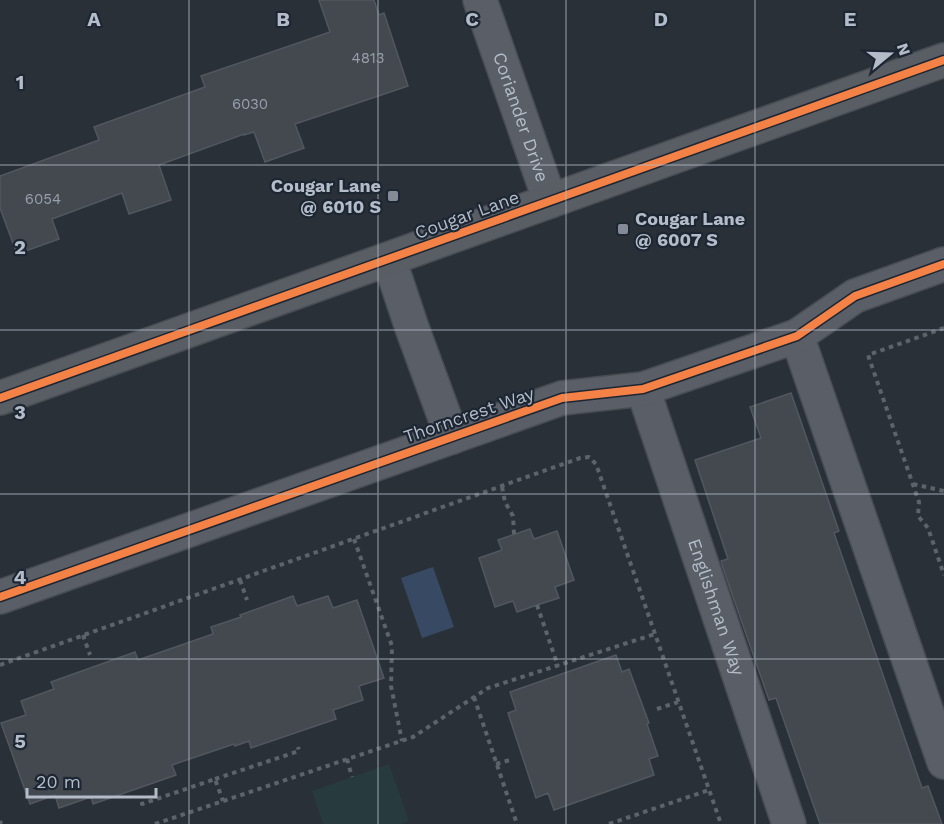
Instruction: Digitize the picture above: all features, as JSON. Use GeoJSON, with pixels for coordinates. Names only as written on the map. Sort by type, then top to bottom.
{"type":"FeatureCollection","features":[{"type":"Feature","properties":{"kind":"main road","name":"Cougar Lane"},"geometry":{"type":"LineString","coordinates":[[0,398],[944,60]]}},
{"type":"Feature","properties":{"kind":"street","name":"Coriander Drive"},"geometry":{"type":"LineString","coordinates":[[480,0],[550,201]]}},
{"type":"Feature","properties":{"kind":"street","name":"Thorncrest Way"},"geometry":{"type":"LineString","coordinates":[[389,259],[452,437]]}},
{"type":"Feature","properties":{"kind":"street","name":"Thorncrest Way"},"geometry":{"type":"LineString","coordinates":[[0,597],[562,398],[643,389],[796,336],[855,296],[944,264]]}},
{"type":"Feature","properties":{"kind":"street"},"geometry":{"type":"LineString","coordinates":[[796,336],[944,762]]}},
{"type":"Feature","properties":{"kind":"street","name":"Englishman Way"},"geometry":{"type":"LineString","coordinates":[[643,389],[789,824]]}},
{"type":"Feature","properties":{"kind":"path"},"geometry":{"type":"LineString","coordinates":[[944,328],[868,355],[919,502],[918,516],[928,528],[944,575]]}},
{"type":"Feature","properties":{"kind":"path"},"geometry":{"type":"LineString","coordinates":[[0,665],[580,458],[589,457],[597,464],[721,824]]}},
{"type":"Feature","properties":{"kind":"path"},"geometry":{"type":"LineString","coordinates":[[913,484],[944,491]]}},
{"type":"Feature","properties":{"kind":"path"},"geometry":{"type":"LineString","coordinates":[[502,487],[505,502],[513,516],[514,534]]}},
{"type":"Feature","properties":{"kind":"path"},"geometry":{"type":"LineString","coordinates":[[354,539],[392,646],[391,686],[402,741]]}},
{"type":"Feature","properties":{"kind":"path"},"geometry":{"type":"LineString","coordinates":[[240,580],[247,600]]}},
{"type":"Feature","properties":{"kind":"path"},"geometry":{"type":"LineString","coordinates":[[537,605],[558,666]]}},
{"type":"Feature","properties":{"kind":"path"},"geometry":{"type":"LineString","coordinates":[[155,824],[402,741],[412,737],[488,688],[655,634]]}},
{"type":"Feature","properties":{"kind":"path"},"geometry":{"type":"LineString","coordinates":[[83,635],[90,655]]}},
{"type":"Feature","properties":{"kind":"path"},"geometry":{"type":"LineString","coordinates":[[474,698],[517,824]]}},
{"type":"Feature","properties":{"kind":"path"},"geometry":{"type":"LineString","coordinates":[[657,709],[678,702]]}},
{"type":"Feature","properties":{"kind":"path"},"geometry":{"type":"LineString","coordinates":[[142,802],[142,804],[299,751],[298,747]]}},
{"type":"Feature","properties":{"kind":"path"},"geometry":{"type":"LineString","coordinates":[[346,759],[352,777]]}},
{"type":"Feature","properties":{"kind":"path"},"geometry":{"type":"LineString","coordinates":[[496,764],[510,760]]}},
{"type":"Feature","properties":{"kind":"path"},"geometry":{"type":"LineString","coordinates":[[215,779],[223,801]]}},
{"type":"Feature","properties":{"kind":"path"},"geometry":{"type":"LineString","coordinates":[[609,824],[709,790]]}},
{"type":"Feature","properties":{"kind":"green space"},"geometry":{"type":"Polygon","coordinates":[[[389,764],[409,821],[401,824],[323,824],[312,791],[389,764]]]}},
{"type":"Feature","properties":{"kind":"water"},"geometry":{"type":"Polygon","coordinates":[[[433,567],[454,627],[422,638],[401,578],[433,567]]]}},
{"type":"Feature","properties":{"kind":"building"},"geometry":{"type":"Polygon","coordinates":[[[319,0],[374,0],[379,15],[384,13],[408,86],[295,124],[304,148],[265,162],[254,132],[159,165],[171,200],[129,214],[122,193],[52,219],[59,239],[17,254],[0,208],[0,176],[99,140],[94,127],[205,87],[201,76],[330,32],[319,0]]]}},
{"type":"Feature","properties":{"kind":"building"},"geometry":{"type":"Polygon","coordinates":[[[791,393],[839,531],[834,533],[922,788],[928,786],[942,824],[820,824],[776,698],[769,700],[724,571],[721,561],[728,559],[695,460],[761,438],[750,407],[791,393]]]}},
{"type":"Feature","properties":{"kind":"building"},"geometry":{"type":"Polygon","coordinates":[[[530,529],[534,539],[557,531],[574,580],[555,587],[559,598],[517,612],[513,601],[495,607],[479,558],[502,550],[498,540],[530,529]]]}},
{"type":"Feature","properties":{"kind":"building"},"geometry":{"type":"Polygon","coordinates":[[[293,596],[297,606],[328,596],[333,608],[357,600],[384,678],[359,686],[363,700],[333,710],[336,719],[251,748],[249,741],[235,746],[234,744],[172,765],[176,775],[93,804],[91,797],[59,808],[55,795],[30,804],[1,723],[26,715],[21,701],[54,689],[51,682],[135,652],[138,660],[213,634],[211,627],[293,596]]]}},
{"type":"Feature","properties":{"kind":"building"},"geometry":{"type":"Polygon","coordinates":[[[616,655],[622,672],[629,669],[649,723],[647,724],[658,756],[649,759],[654,775],[554,810],[548,793],[536,798],[508,713],[516,710],[510,692],[616,655]]]}},
{"type":"Feature","properties":{"kind":"cycle path"},"geometry":{"type":"LineString","coordinates":[[0,398],[944,60]]}},
{"type":"Feature","properties":{"kind":"cycle path"},"geometry":{"type":"LineString","coordinates":[[0,597],[562,398],[643,389],[797,336],[855,296],[944,264]]}},
{"type":"Feature","properties":{"kind":"place","name":"Cougar Lane @ 6010 S"},"geometry":{"type":"Point","coordinates":[393,196]}},
{"type":"Feature","properties":{"kind":"place","name":"Cougar Lane @ 6007 S"},"geometry":{"type":"Point","coordinates":[623,229]}}]}
